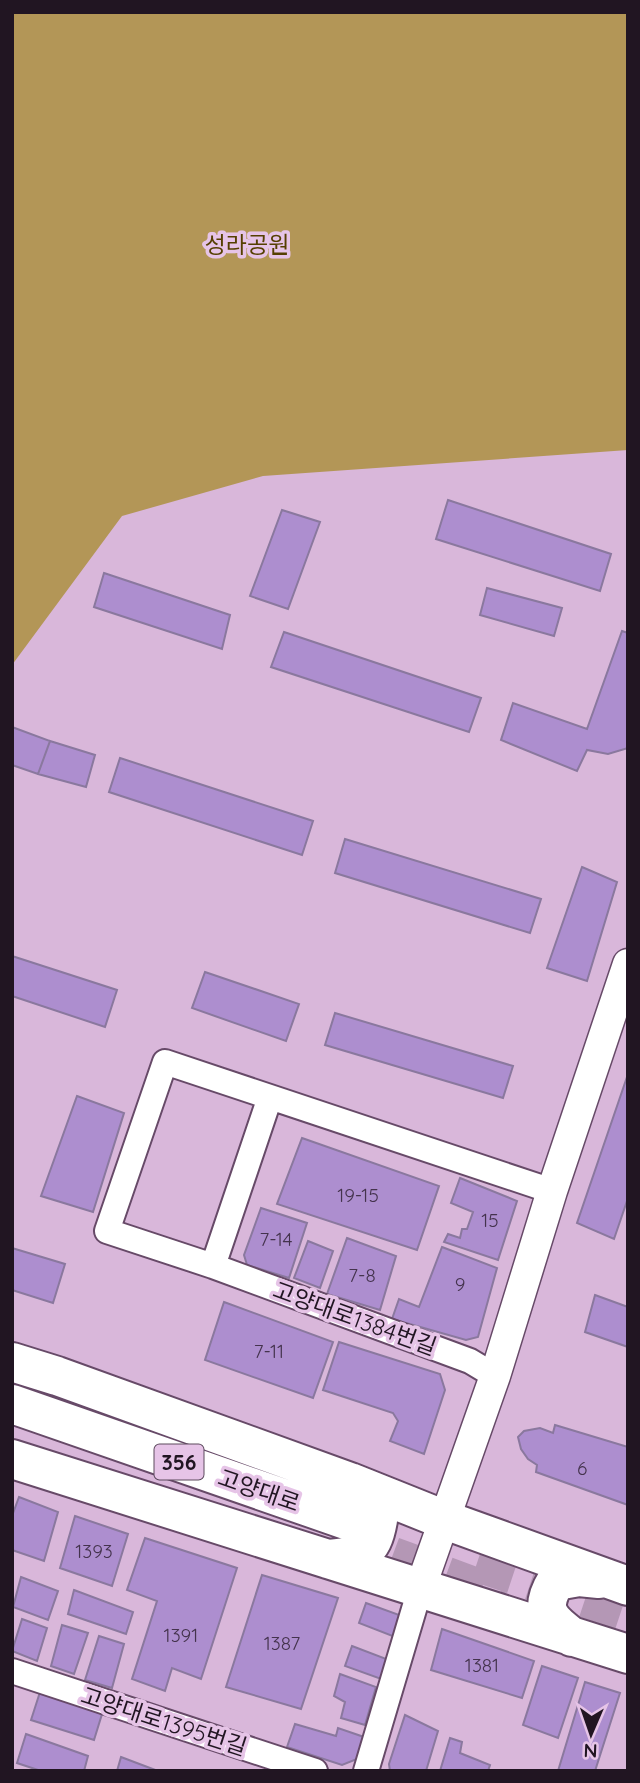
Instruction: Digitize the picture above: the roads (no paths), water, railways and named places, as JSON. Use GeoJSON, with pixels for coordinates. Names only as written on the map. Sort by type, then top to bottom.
{"type":"FeatureCollection","features":[{"type":"Feature","properties":{"kind":"main road"},"geometry":{"type":"LineString","coordinates":[[12,1362],[350,1482],[445,1520],[620,1583]]}},
{"type":"Feature","properties":{"kind":"main road","name":"고양대로"},"geometry":{"type":"LineString","coordinates":[[12,1404],[338,1538]]}},
{"type":"Feature","properties":{"kind":"main road","name":"고양대로"},"geometry":{"type":"LineString","coordinates":[[12,1429],[338,1538]]}},
{"type":"Feature","properties":{"kind":"main road"},"geometry":{"type":"LineString","coordinates":[[12,1459],[338,1538],[420,1589],[628,1654]]}},
{"type":"Feature","properties":{"kind":"main road"},"geometry":{"type":"LineString","coordinates":[[338,1538],[353,1557],[369,1548],[376,1532],[378,1520],[350,1482]]}},
{"type":"Feature","properties":{"kind":"main road"},"geometry":{"type":"LineString","coordinates":[[572,1637],[552,1622],[546,1604],[555,1581],[579,1577],[620,1583]]}},
{"type":"Feature","properties":{"kind":"street"},"geometry":{"type":"LineString","coordinates":[[366,1771],[420,1589],[495,1376],[552,1191],[628,964]]}},
{"type":"Feature","properties":{"kind":"street","name":"고양대로1384번길"},"geometry":{"type":"LineString","coordinates":[[270,1097],[165,1062],[107,1231],[213,1266],[470,1361],[495,1376]]}},
{"type":"Feature","properties":{"kind":"street"},"geometry":{"type":"LineString","coordinates":[[213,1266],[270,1097],[552,1191]]}},
{"type":"Feature","properties":{"kind":"street","name":"고양대로1395번길"},"geometry":{"type":"LineString","coordinates":[[12,1671],[315,1771]]}},
{"type":"Feature","properties":{"kind":"tunnel"},"geometry":{"type":"LineString","coordinates":[[339,1536],[504,1597]]}},
{"type":"Feature","properties":{"kind":"tunnel"},"geometry":{"type":"LineString","coordinates":[[477,1563],[628,1613]]}},
{"type":"Feature","properties":{"kind":"park label","name":"성라공원"},"geometry":{"type":"Point","coordinates":[247,244]}}]}
